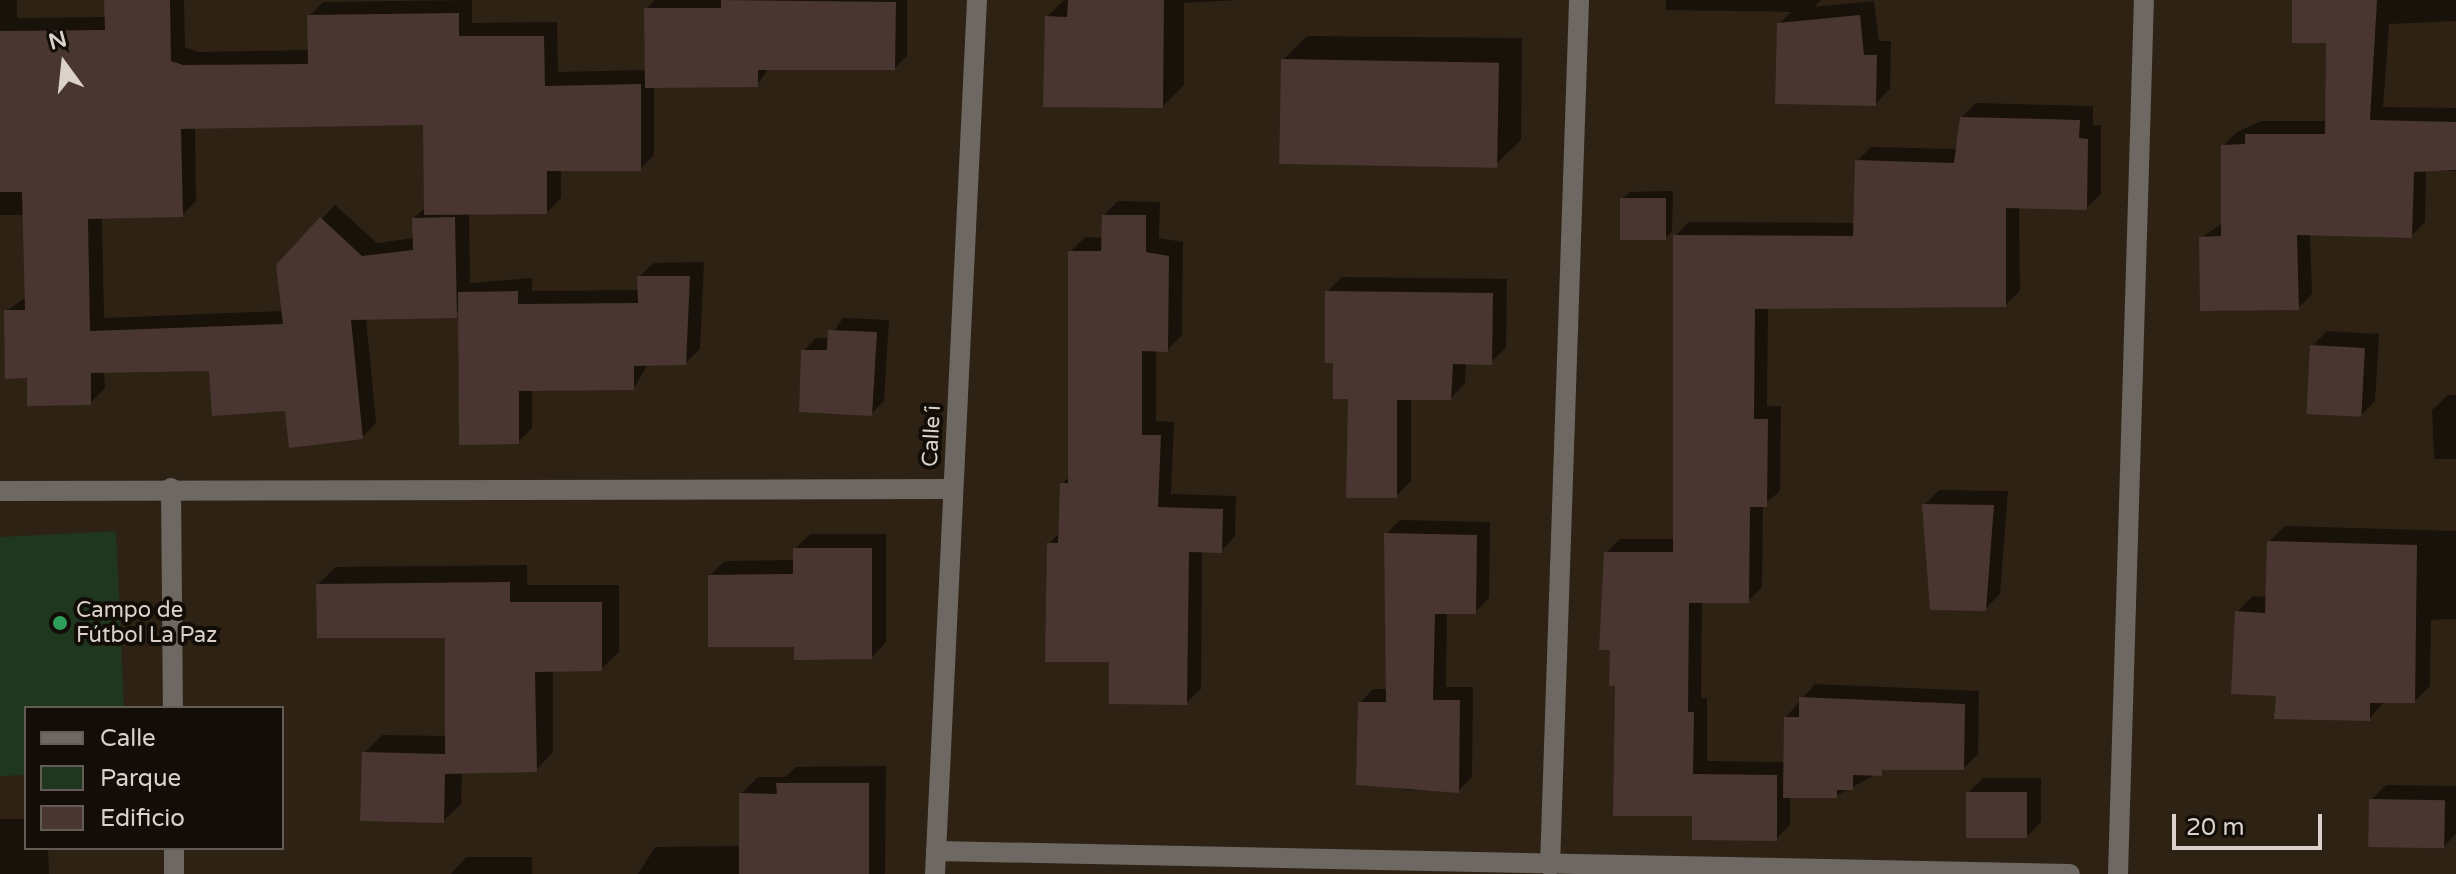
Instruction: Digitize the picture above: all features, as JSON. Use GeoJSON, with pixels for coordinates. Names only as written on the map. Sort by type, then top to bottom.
{"type":"FeatureCollection","features":[{"type":"Feature","properties":{"kind":"street","name":"Calle´i"},"geometry":{"type":"LineString","coordinates":[[935,874],[977,0]]}},
{"type":"Feature","properties":{"kind":"street"},"geometry":{"type":"LineString","coordinates":[[1550,866],[1579,0]]}},
{"type":"Feature","properties":{"kind":"street"},"geometry":{"type":"LineString","coordinates":[[2118,874],[2144,0]]}},
{"type":"Feature","properties":{"kind":"street"},"geometry":{"type":"LineString","coordinates":[[171,488],[173,706]]}},
{"type":"Feature","properties":{"kind":"street"},"geometry":{"type":"LineString","coordinates":[[0,491],[171,488],[953,489]]}},
{"type":"Feature","properties":{"kind":"street"},"geometry":{"type":"LineString","coordinates":[[174,850],[174,874]]}},
{"type":"Feature","properties":{"kind":"street"},"geometry":{"type":"LineString","coordinates":[[936,851],[1550,866],[2070,874]]}},
{"type":"Feature","properties":{"kind":"green space","name":"Campo de Fútbol La Paz"},"geometry":{"type":"Polygon","coordinates":[[[116,531],[124,706],[24,706],[24,775],[0,776],[0,537],[116,531]]]}},
{"type":"Feature","properties":{"kind":"building"},"geometry":{"type":"Polygon","coordinates":[[[104,0],[170,0],[171,61],[183,65],[308,64],[307,15],[459,13],[459,36],[544,36],[545,86],[641,84],[641,171],[547,171],[547,214],[424,215],[423,125],[181,129],[183,217],[88,219],[90,331],[283,324],[276,265],[320,217],[362,256],[413,250],[412,218],[455,217],[457,318],[351,320],[363,439],[289,448],[285,411],[212,416],[209,371],[91,373],[91,405],[27,406],[27,378],[5,379],[4,310],[25,310],[22,192],[0,192],[0,31],[105,30],[104,0]]]}},
{"type":"Feature","properties":{"kind":"building"},"geometry":{"type":"Polygon","coordinates":[[[721,0],[896,2],[895,70],[758,70],[758,87],[645,88],[644,8],[721,8],[721,0]]]}},
{"type":"Feature","properties":{"kind":"building"},"geometry":{"type":"Polygon","coordinates":[[[1068,0],[1164,0],[1163,108],[1043,107],[1045,16],[1067,17],[1068,0]]]}},
{"type":"Feature","properties":{"kind":"building"},"geometry":{"type":"Polygon","coordinates":[[[2292,0],[2377,0],[2370,120],[2456,122],[2456,170],[2414,172],[2412,238],[2297,235],[2299,310],[2200,311],[2199,237],[2221,236],[2221,145],[2245,144],[2245,134],[2325,134],[2326,43],[2292,43],[2292,0]]]}},
{"type":"Feature","properties":{"kind":"building"},"geometry":{"type":"Polygon","coordinates":[[[1860,15],[1864,55],[1877,55],[1876,106],[1775,104],[1777,23],[1860,15]]]}},
{"type":"Feature","properties":{"kind":"building"},"geometry":{"type":"Polygon","coordinates":[[[1281,59],[1499,63],[1497,168],[1279,164],[1281,59]]]}},
{"type":"Feature","properties":{"kind":"building"},"geometry":{"type":"Polygon","coordinates":[[[1960,117],[2080,120],[2079,138],[2088,139],[2087,210],[2006,208],[2006,307],[1755,309],[1754,419],[1768,419],[1767,507],[1750,507],[1749,603],[1689,603],[1688,712],[1694,712],[1693,774],[1777,775],[1777,841],[1692,840],[1692,816],[1613,816],[1615,686],[1609,686],[1610,650],[1599,650],[1604,552],[1673,552],[1673,235],[1853,236],[1855,160],[1954,163],[1960,117]]]}},
{"type":"Feature","properties":{"kind":"building"},"geometry":{"type":"Polygon","coordinates":[[[1620,198],[1666,198],[1666,240],[1620,240],[1620,198]]]}},
{"type":"Feature","properties":{"kind":"building"},"geometry":{"type":"Polygon","coordinates":[[[1102,215],[1146,215],[1146,252],[1169,256],[1168,352],[1142,351],[1142,435],[1161,435],[1158,507],[1223,509],[1222,553],[1189,552],[1187,705],[1109,704],[1109,662],[1045,662],[1047,543],[1058,543],[1060,483],[1068,483],[1068,251],[1101,251],[1102,215]]]}},
{"type":"Feature","properties":{"kind":"building"},"geometry":{"type":"Polygon","coordinates":[[[637,276],[690,276],[686,365],[634,366],[634,390],[519,391],[519,444],[459,445],[458,292],[518,291],[518,304],[638,303],[637,276]]]}},
{"type":"Feature","properties":{"kind":"building"},"geometry":{"type":"Polygon","coordinates":[[[1325,291],[1493,293],[1492,365],[1453,364],[1451,400],[1397,400],[1397,498],[1346,498],[1348,399],[1333,399],[1333,363],[1325,363],[1325,291]]]}},
{"type":"Feature","properties":{"kind":"building"},"geometry":{"type":"Polygon","coordinates":[[[828,330],[877,332],[872,416],[799,412],[801,350],[827,350],[828,330]]]}},
{"type":"Feature","properties":{"kind":"building"},"geometry":{"type":"Polygon","coordinates":[[[2310,345],[2365,348],[2361,417],[2306,414],[2310,345]]]}},
{"type":"Feature","properties":{"kind":"building"},"geometry":{"type":"Polygon","coordinates":[[[1922,504],[1994,505],[1986,611],[1930,610],[1922,504]]]}},
{"type":"Feature","properties":{"kind":"building"},"geometry":{"type":"Polygon","coordinates":[[[1384,533],[1477,535],[1476,614],[1435,614],[1433,700],[1460,700],[1459,793],[1356,785],[1358,702],[1386,702],[1384,533]]]}},
{"type":"Feature","properties":{"kind":"building"},"geometry":{"type":"Polygon","coordinates":[[[2267,541],[2417,545],[2415,703],[2370,703],[2370,721],[2274,719],[2276,696],[2231,694],[2235,611],[2265,613],[2267,541]]]}},
{"type":"Feature","properties":{"kind":"building"},"geometry":{"type":"Polygon","coordinates":[[[793,548],[872,548],[872,659],[794,660],[794,647],[708,647],[708,575],[793,574],[793,548]]]}},
{"type":"Feature","properties":{"kind":"building"},"geometry":{"type":"Polygon","coordinates":[[[510,582],[510,602],[602,602],[602,671],[535,672],[537,772],[445,774],[444,823],[360,821],[362,752],[445,754],[445,638],[317,638],[316,584],[510,582]]]}},
{"type":"Feature","properties":{"kind":"building"},"geometry":{"type":"Polygon","coordinates":[[[1799,697],[1965,704],[1964,770],[1882,770],[1882,776],[1853,775],[1853,790],[1837,790],[1837,798],[1783,798],[1784,717],[1799,717],[1799,697]]]}},
{"type":"Feature","properties":{"kind":"building"},"geometry":{"type":"Polygon","coordinates":[[[776,783],[869,783],[869,874],[739,874],[739,793],[777,794],[776,783]]]}},
{"type":"Feature","properties":{"kind":"building"},"geometry":{"type":"Polygon","coordinates":[[[1966,792],[2027,792],[2027,838],[1966,838],[1966,792]]]}},
{"type":"Feature","properties":{"kind":"building"},"geometry":{"type":"Polygon","coordinates":[[[2369,799],[2445,800],[2444,848],[2368,847],[2369,799]]]}},
{"type":"Feature","properties":{"kind":"place","name":"Campo de Fútbol La Paz"},"geometry":{"type":"Point","coordinates":[60,623]}}]}
